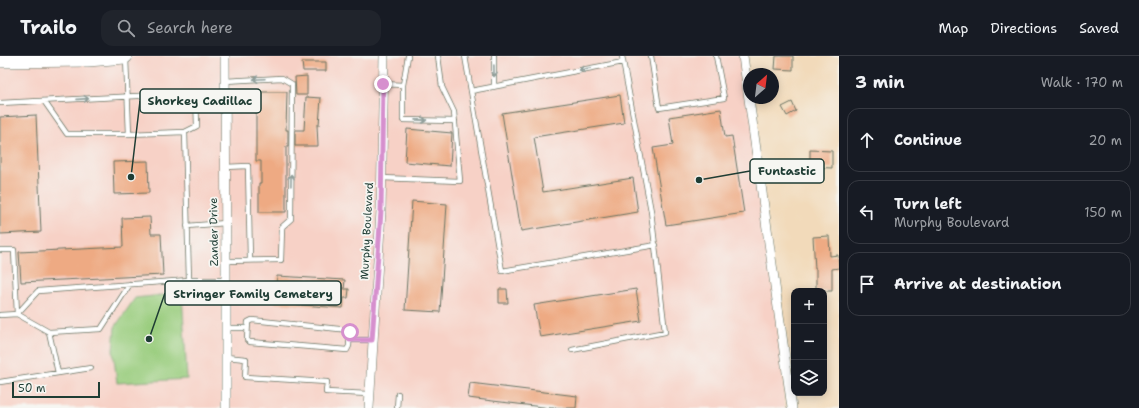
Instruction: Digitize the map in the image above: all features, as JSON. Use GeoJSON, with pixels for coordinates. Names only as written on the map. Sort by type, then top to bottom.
{"type":"FeatureCollection","features":[{"type":"Feature","properties":{"kind":"main road"},"geometry":{"type":"LineString","coordinates":[[0,60],[88,59],[126,56]]}},
{"type":"Feature","properties":{"kind":"street","name":"Zander Drive"},"geometry":{"type":"LineString","coordinates":[[225,56],[226,408]]}},
{"type":"Feature","properties":{"kind":"street","name":"Murphy Boulevard"},"geometry":{"type":"LineString","coordinates":[[369,408],[381,211],[384,56]]}},
{"type":"Feature","properties":{"kind":"street"},"geometry":{"type":"LineString","coordinates":[[742,56],[792,408]]}},
{"type":"Feature","properties":{"kind":"lane"},"geometry":{"type":"LineString","coordinates":[[126,56],[129,134]]}},
{"type":"Feature","properties":{"kind":"lane"},"geometry":{"type":"LineString","coordinates":[[408,56],[403,85],[403,120],[455,121]]}},
{"type":"Feature","properties":{"kind":"lane"},"geometry":{"type":"LineString","coordinates":[[381,178],[460,181],[454,112],[442,87],[438,56]]}},
{"type":"Feature","properties":{"kind":"lane"},"geometry":{"type":"LineString","coordinates":[[465,56],[502,271],[656,245]]}},
{"type":"Feature","properties":{"kind":"lane"},"geometry":{"type":"LineString","coordinates":[[494,56],[494,87]]}},
{"type":"Feature","properties":{"kind":"lane"},"geometry":{"type":"LineString","coordinates":[[572,350],[665,332],[651,211],[622,56]]}},
{"type":"Feature","properties":{"kind":"lane"},"geometry":{"type":"LineString","coordinates":[[651,56],[659,108],[724,98],[716,56]]}},
{"type":"Feature","properties":{"kind":"lane"},"geometry":{"type":"LineString","coordinates":[[471,91],[623,62]]}},
{"type":"Feature","properties":{"kind":"lane"},"geometry":{"type":"LineString","coordinates":[[225,81],[282,78],[292,84],[291,219],[282,227],[281,260],[226,261]]}},
{"type":"Feature","properties":{"kind":"lane"},"geometry":{"type":"LineString","coordinates":[[383,84],[403,85]]}},
{"type":"Feature","properties":{"kind":"lane"},"geometry":{"type":"LineString","coordinates":[[0,103],[196,94],[197,126],[185,132],[67,134],[44,101]]}},
{"type":"Feature","properties":{"kind":"lane"},"geometry":{"type":"LineString","coordinates":[[185,132],[189,280]]}},
{"type":"Feature","properties":{"kind":"lane"},"geometry":{"type":"LineString","coordinates":[[225,167],[248,166],[250,260]]}},
{"type":"Feature","properties":{"kind":"lane"},"geometry":{"type":"LineString","coordinates":[[188,226],[226,223]]}},
{"type":"Feature","properties":{"kind":"lane"},"geometry":{"type":"LineString","coordinates":[[0,250],[14,250],[17,314]]}},
{"type":"Feature","properties":{"kind":"lane"},"geometry":{"type":"LineString","coordinates":[[17,314],[38,291],[189,280],[226,280]]}},
{"type":"Feature","properties":{"kind":"lane"},"geometry":{"type":"LineString","coordinates":[[0,315],[17,314],[49,332],[101,329],[130,284]]}},
{"type":"Feature","properties":{"kind":"lane"},"geometry":{"type":"LineString","coordinates":[[252,320],[349,330],[350,340],[347,350],[255,343],[247,341],[247,328],[248,322],[252,320]]}},
{"type":"Feature","properties":{"kind":"lane"},"geometry":{"type":"LineString","coordinates":[[226,328],[247,328]]}},
{"type":"Feature","properties":{"kind":"lane"},"geometry":{"type":"LineString","coordinates":[[49,332],[58,373]]}},
{"type":"Feature","properties":{"kind":"lane"},"geometry":{"type":"LineString","coordinates":[[350,340],[372,340]]}},
{"type":"Feature","properties":{"kind":"lane"},"geometry":{"type":"LineString","coordinates":[[226,357],[246,358],[245,377],[327,382],[326,392],[369,394]]}},
{"type":"Feature","properties":{"kind":"lane"},"geometry":{"type":"LineString","coordinates":[[0,382],[91,368]]}},
{"type":"Feature","properties":{"kind":"lane"},"geometry":{"type":"LineString","coordinates":[[397,408],[398,394]]}},
{"type":"Feature","properties":{"kind":"shaded area"},"geometry":{"type":"Polygon","coordinates":[[[0,56],[745,56],[746,68],[743,68],[743,104],[751,104],[784,381],[784,408],[0,408],[0,56]]]}},
{"type":"Feature","properties":{"kind":"green space"},"geometry":{"type":"Polygon","coordinates":[[[182,293],[187,379],[117,383],[113,350],[115,327],[135,298],[182,293]]]}},
{"type":"Feature","properties":{"kind":"building"},"geometry":{"type":"Polygon","coordinates":[[[776,56],[793,56],[793,70],[775,68],[776,56]]]}},
{"type":"Feature","properties":{"kind":"building"},"geometry":{"type":"Polygon","coordinates":[[[302,62],[326,62],[326,71],[303,71],[302,62]]]}},
{"type":"Feature","properties":{"kind":"building"},"geometry":{"type":"Polygon","coordinates":[[[307,76],[307,95],[296,95],[295,77],[307,76]]]}},
{"type":"Feature","properties":{"kind":"building"},"geometry":{"type":"Polygon","coordinates":[[[256,92],[287,92],[286,130],[288,130],[288,147],[286,147],[286,212],[259,212],[261,161],[256,161],[256,92]]]}},
{"type":"Feature","properties":{"kind":"building"},"geometry":{"type":"Polygon","coordinates":[[[620,95],[624,123],[534,137],[543,192],[633,178],[638,212],[521,231],[502,113],[620,95]]]}},
{"type":"Feature","properties":{"kind":"building"},"geometry":{"type":"Polygon","coordinates":[[[306,97],[321,98],[319,125],[317,125],[318,146],[295,146],[295,130],[304,130],[306,97]]]}},
{"type":"Feature","properties":{"kind":"building"},"geometry":{"type":"Polygon","coordinates":[[[792,102],[796,111],[787,116],[782,107],[792,102]]]}},
{"type":"Feature","properties":{"kind":"building"},"geometry":{"type":"Polygon","coordinates":[[[721,109],[725,137],[732,136],[744,213],[666,225],[653,148],[673,145],[669,117],[721,109]]]}},
{"type":"Feature","properties":{"kind":"building"},"geometry":{"type":"Polygon","coordinates":[[[36,115],[41,232],[0,234],[0,117],[36,115]]]}},
{"type":"Feature","properties":{"kind":"building"},"geometry":{"type":"Polygon","coordinates":[[[407,129],[452,133],[450,166],[405,162],[407,129]]]}},
{"type":"Feature","properties":{"kind":"building"},"geometry":{"type":"Polygon","coordinates":[[[810,150],[832,151],[832,168],[810,167],[810,150]]]}},
{"type":"Feature","properties":{"kind":"building"},"geometry":{"type":"Polygon","coordinates":[[[148,161],[149,193],[114,194],[113,162],[148,161]]]}},
{"type":"Feature","properties":{"kind":"building"},"geometry":{"type":"Polygon","coordinates":[[[412,201],[447,204],[440,312],[405,310],[412,201]]]}},
{"type":"Feature","properties":{"kind":"building"},"geometry":{"type":"Polygon","coordinates":[[[150,217],[151,234],[161,234],[163,275],[21,282],[19,252],[123,247],[122,218],[150,217]]]}},
{"type":"Feature","properties":{"kind":"building"},"geometry":{"type":"Polygon","coordinates":[[[829,236],[830,256],[838,255],[839,268],[832,269],[832,291],[827,291],[827,288],[816,288],[813,237],[829,236]]]}},
{"type":"Feature","properties":{"kind":"building"},"geometry":{"type":"Polygon","coordinates":[[[277,276],[345,280],[344,289],[349,289],[348,298],[344,298],[343,308],[275,303],[277,276]]]}},
{"type":"Feature","properties":{"kind":"building"},"geometry":{"type":"Polygon","coordinates":[[[499,289],[507,289],[508,303],[499,303],[499,289]]]}},
{"type":"Feature","properties":{"kind":"building"},"geometry":{"type":"Polygon","coordinates":[[[636,289],[641,321],[540,337],[534,305],[636,289]]]}},
{"type":"Feature","properties":{"kind":"building"},"geometry":{"type":"Polygon","coordinates":[[[470,383],[577,396],[576,408],[551,408],[468,398],[470,383]]]}},
{"type":"Feature","properties":{"kind":"place","name":"Shorkey Cadillac"},"geometry":{"type":"Point","coordinates":[131,177]}},
{"type":"Feature","properties":{"kind":"place","name":"Funtastic"},"geometry":{"type":"Point","coordinates":[699,180]}},
{"type":"Feature","properties":{"kind":"place","name":"Stringer Family Cemetery"},"geometry":{"type":"Point","coordinates":[149,339]}},
{"type":"Feature","properties":{"kind":"route"},"geometry":{"type":"LineString","coordinates":[[350,332],[350,340],[372,340],[381,211],[383,84]]}}]}
